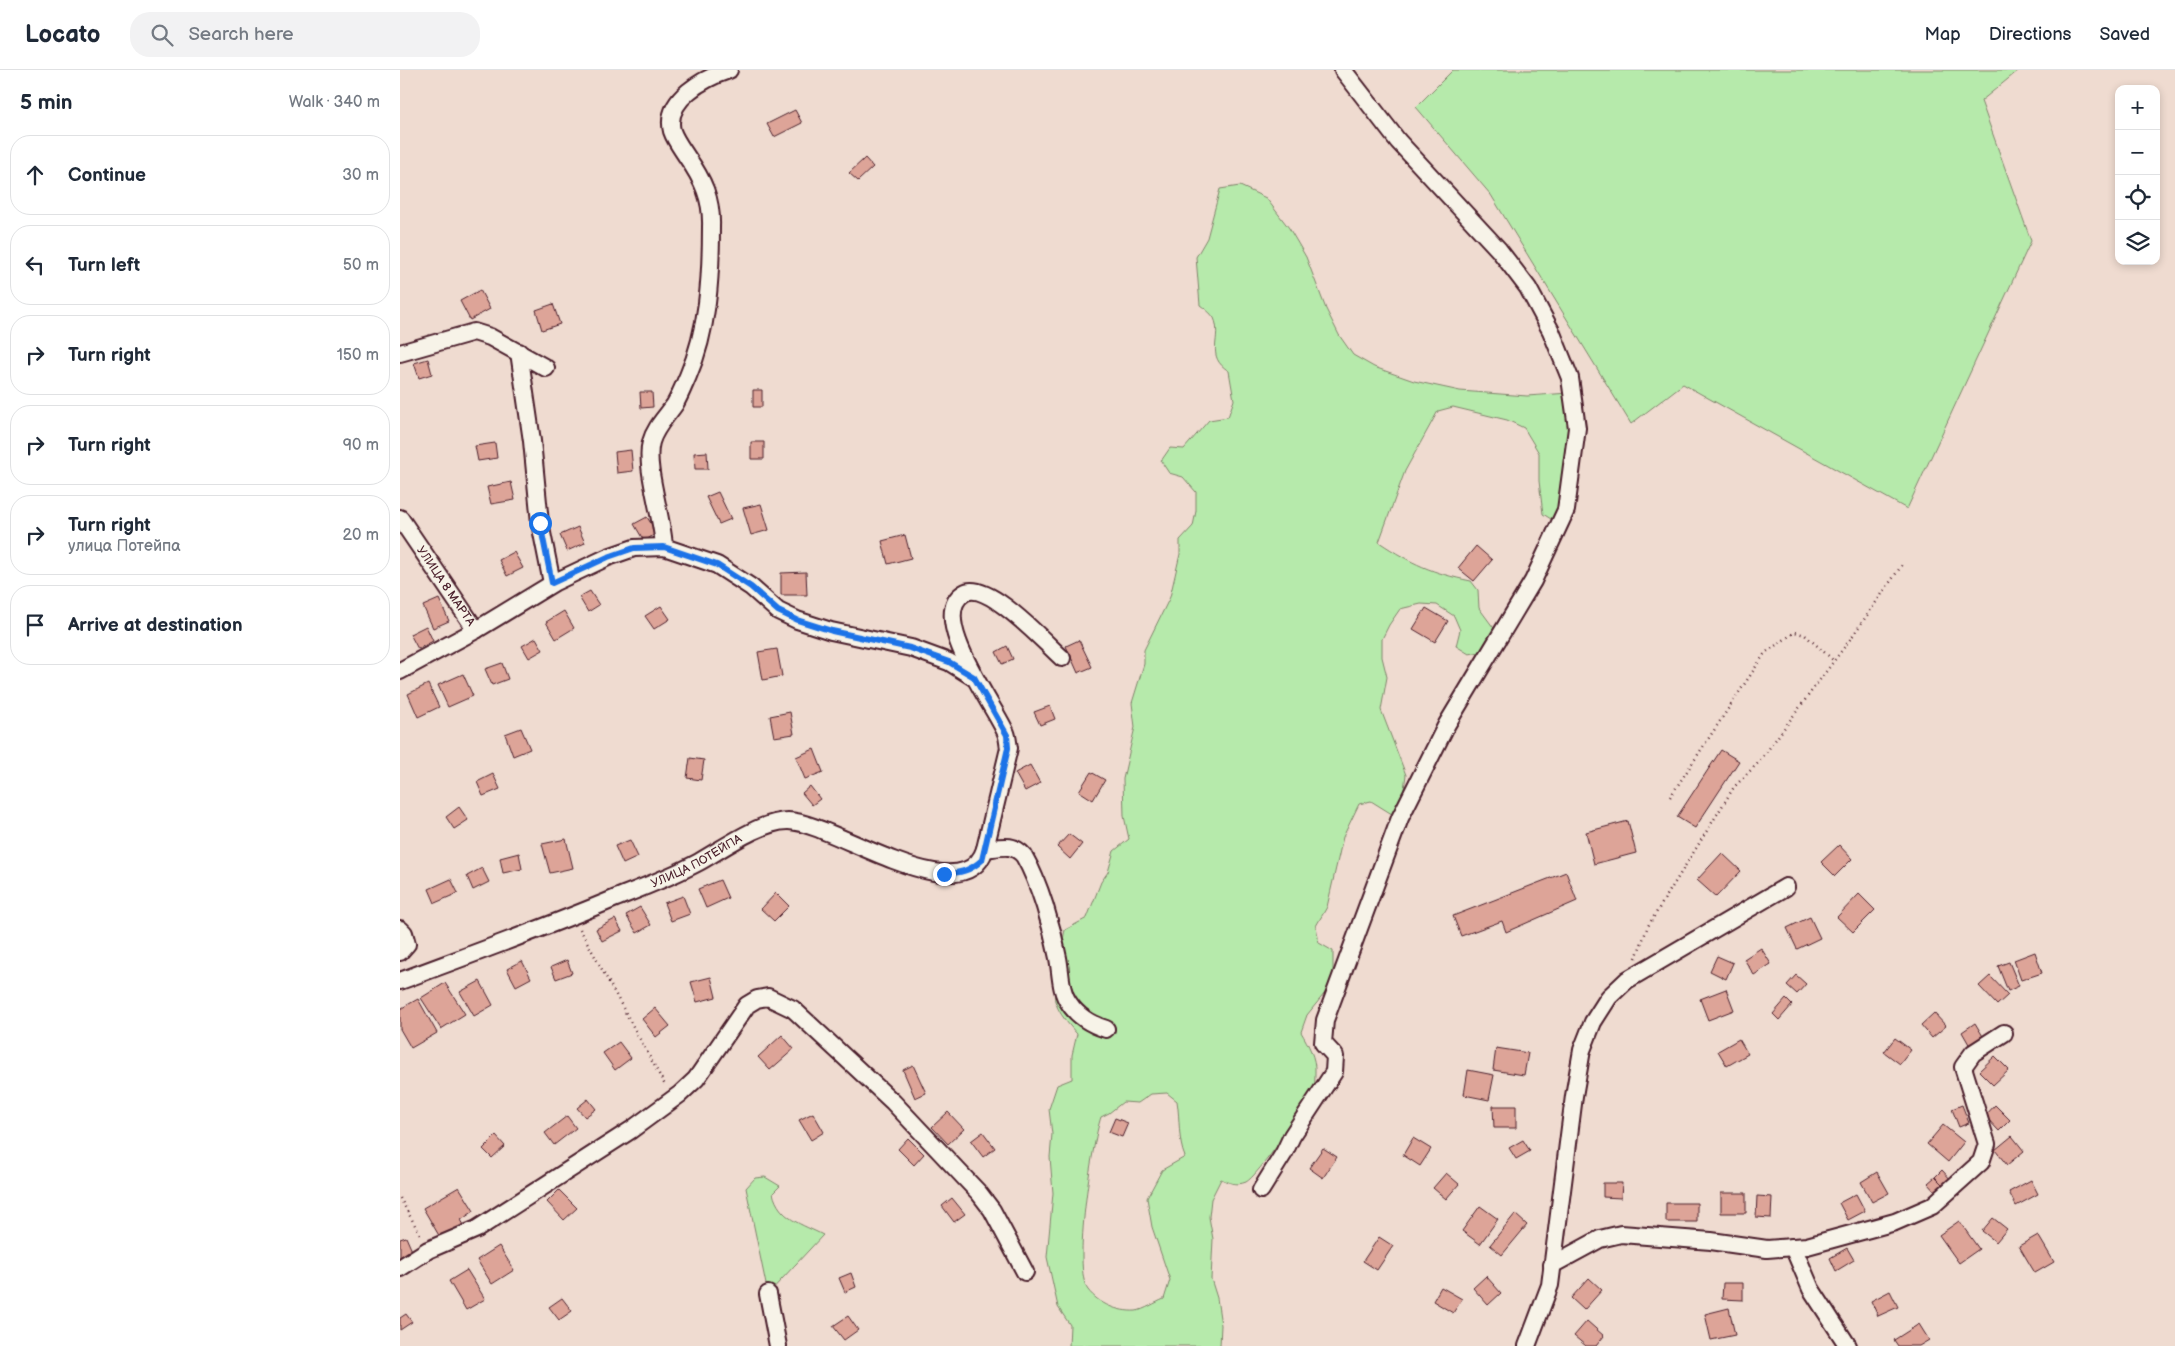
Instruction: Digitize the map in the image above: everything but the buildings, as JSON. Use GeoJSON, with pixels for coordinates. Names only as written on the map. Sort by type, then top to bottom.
{"type":"FeatureCollection","features":[{"type":"Feature","properties":{"kind":"street"},"geometry":{"type":"LineString","coordinates":[[664,547],[663,527],[651,476],[650,443],[655,432],[676,402],[699,348],[711,262],[712,214],[709,195],[701,177],[672,130],[673,118],[678,102],[687,91],[705,80],[729,70]]}},
{"type":"Feature","properties":{"kind":"street"},"geometry":{"type":"LineString","coordinates":[[1261,1190],[1284,1154],[1292,1136],[1334,1072],[1335,1056],[1323,1043],[1325,1020],[1400,818],[1447,724],[1537,572],[1566,510],[1577,428],[1570,378],[1551,331],[1528,288],[1499,250],[1398,141],[1343,70]]}},
{"type":"Feature","properties":{"kind":"street"},"geometry":{"type":"LineString","coordinates":[[400,353],[457,335],[474,332],[490,337],[546,368]]}},
{"type":"Feature","properties":{"kind":"street"},"geometry":{"type":"LineString","coordinates":[[519,352],[532,441],[540,523],[552,583]]}},
{"type":"Feature","properties":{"kind":"street","name":"УЛИЦА 8 МАРТА"},"geometry":{"type":"LineString","coordinates":[[400,518],[476,630]]}},
{"type":"Feature","properties":{"kind":"street"},"geometry":{"type":"LineString","coordinates":[[400,670],[476,630],[552,583],[608,557],[634,548],[664,547],[717,565],[751,587],[778,611],[797,620],[832,631],[910,648],[949,662],[974,677]]}},
{"type":"Feature","properties":{"kind":"street"},"geometry":{"type":"LineString","coordinates":[[1062,658],[1000,602],[979,591],[965,592],[955,601],[951,616],[974,677],[1007,735],[1008,748],[986,849],[1008,846],[1017,848],[1024,856],[1030,865],[1051,931],[1062,987],[1068,1002],[1079,1015],[1092,1025],[1106,1029]]}},
{"type":"Feature","properties":{"kind":"street","name":"УЛИЦА ПОТЕЙПА"},"geometry":{"type":"LineString","coordinates":[[400,981],[573,916],[689,868],[771,823],[788,821],[813,826],[901,863],[944,874],[959,874],[972,869],[982,860],[986,849]]}},
{"type":"Feature","properties":{"kind":"street"},"geometry":{"type":"LineString","coordinates":[[1527,1346],[1550,1285],[1574,1096],[1582,1050],[1593,1022],[1609,997],[1627,980],[1786,887]]}},
{"type":"Feature","properties":{"kind":"street"},"geometry":{"type":"LineString","coordinates":[[400,929],[404,933],[407,944],[400,952]]}},
{"type":"Feature","properties":{"kind":"street"},"geometry":{"type":"LineString","coordinates":[[400,1268],[428,1250],[477,1229],[631,1130],[673,1099],[696,1079],[747,1004],[756,999],[768,997],[778,1000],[793,1009],[893,1102],[964,1176],[992,1210],[1025,1272]]}},
{"type":"Feature","properties":{"kind":"street"},"geometry":{"type":"LineString","coordinates":[[1552,1265],[1600,1239],[1621,1234],[1711,1241],[1767,1249],[1807,1246],[1895,1222],[1932,1206],[1964,1179],[1980,1162],[1987,1144],[1963,1067],[1973,1053],[2004,1033]]}},
{"type":"Feature","properties":{"kind":"street"},"geometry":{"type":"LineString","coordinates":[[1793,1247],[1812,1290],[1848,1346]]}},
{"type":"Feature","properties":{"kind":"street"},"geometry":{"type":"LineString","coordinates":[[768,1294],[778,1346]]}},
{"type":"Feature","properties":{"kind":"path"},"geometry":{"type":"LineString","coordinates":[[1627,980],[1648,926],[1734,787],[1759,762],[1902,565]]}},
{"type":"Feature","properties":{"kind":"path"},"geometry":{"type":"LineString","coordinates":[[1670,797],[1765,653],[1795,632],[1805,635],[1833,660]]}},
{"type":"Feature","properties":{"kind":"path"},"geometry":{"type":"LineString","coordinates":[[573,916],[673,1099]]}},
{"type":"Feature","properties":{"kind":"path"},"geometry":{"type":"LineString","coordinates":[[400,1198],[428,1250]]}},
{"type":"Feature","properties":{"kind":"green space"},"geometry":{"type":"Polygon","coordinates":[[[1453,70],[2019,70],[1981,101],[2031,241],[1907,509],[1683,384],[1631,424],[1491,195],[1416,107],[1453,70]]]}},
{"type":"Feature","properties":{"kind":"green space"},"geometry":{"type":"Polygon","coordinates":[[[1240,186],[1266,198],[1289,228],[1306,257],[1326,309],[1339,335],[1353,355],[1374,367],[1414,381],[1460,391],[1527,396],[1569,393],[1573,434],[1558,511],[1551,519],[1543,514],[1539,481],[1539,453],[1524,428],[1507,420],[1453,407],[1438,411],[1405,471],[1379,542],[1423,567],[1445,575],[1471,581],[1478,590],[1479,608],[1496,631],[1486,651],[1469,654],[1456,646],[1460,630],[1454,616],[1437,605],[1421,604],[1400,609],[1382,639],[1382,657],[1387,677],[1381,710],[1406,775],[1403,796],[1395,816],[1371,801],[1359,804],[1343,837],[1327,907],[1316,926],[1319,943],[1333,951],[1333,972],[1329,988],[1307,1015],[1301,1032],[1313,1056],[1315,1079],[1313,1091],[1281,1140],[1252,1177],[1246,1182],[1239,1184],[1221,1179],[1211,1199],[1209,1217],[1213,1239],[1211,1279],[1217,1298],[1221,1325],[1220,1346],[1069,1346],[1070,1325],[1058,1307],[1047,1257],[1053,1193],[1050,1157],[1052,1134],[1049,1109],[1057,1085],[1072,1079],[1072,1055],[1077,1034],[1064,1019],[1055,1001],[1056,977],[1065,930],[1087,918],[1101,882],[1108,872],[1114,851],[1129,839],[1124,816],[1123,779],[1135,727],[1132,703],[1144,664],[1144,650],[1170,597],[1180,554],[1180,540],[1193,526],[1196,511],[1196,492],[1183,477],[1169,473],[1161,461],[1170,448],[1184,449],[1209,420],[1228,417],[1234,400],[1229,371],[1217,359],[1217,333],[1214,318],[1200,305],[1196,257],[1207,238],[1220,189],[1240,186]],[[1167,1093],[1151,1094],[1138,1103],[1123,1102],[1101,1117],[1097,1131],[1085,1206],[1082,1258],[1084,1278],[1092,1295],[1109,1306],[1122,1310],[1136,1311],[1164,1299],[1170,1280],[1152,1227],[1147,1198],[1162,1170],[1185,1157],[1180,1137],[1177,1101],[1167,1093]]]}},
{"type":"Feature","properties":{"kind":"green space"},"geometry":{"type":"Polygon","coordinates":[[[765,1177],[780,1186],[773,1193],[780,1209],[786,1215],[792,1220],[823,1235],[768,1294],[746,1188],[755,1178],[765,1177]]]}},
{"type":"Feature","properties":{"kind":"route"},"geometry":{"type":"LineString","coordinates":[[540,523],[552,583],[608,557],[634,548],[664,547],[717,565],[751,587],[778,611],[797,620],[832,631],[876,639],[910,648],[949,662],[974,677],[1007,735],[1008,748],[982,860],[972,869],[959,874],[944,874]]}}]}
